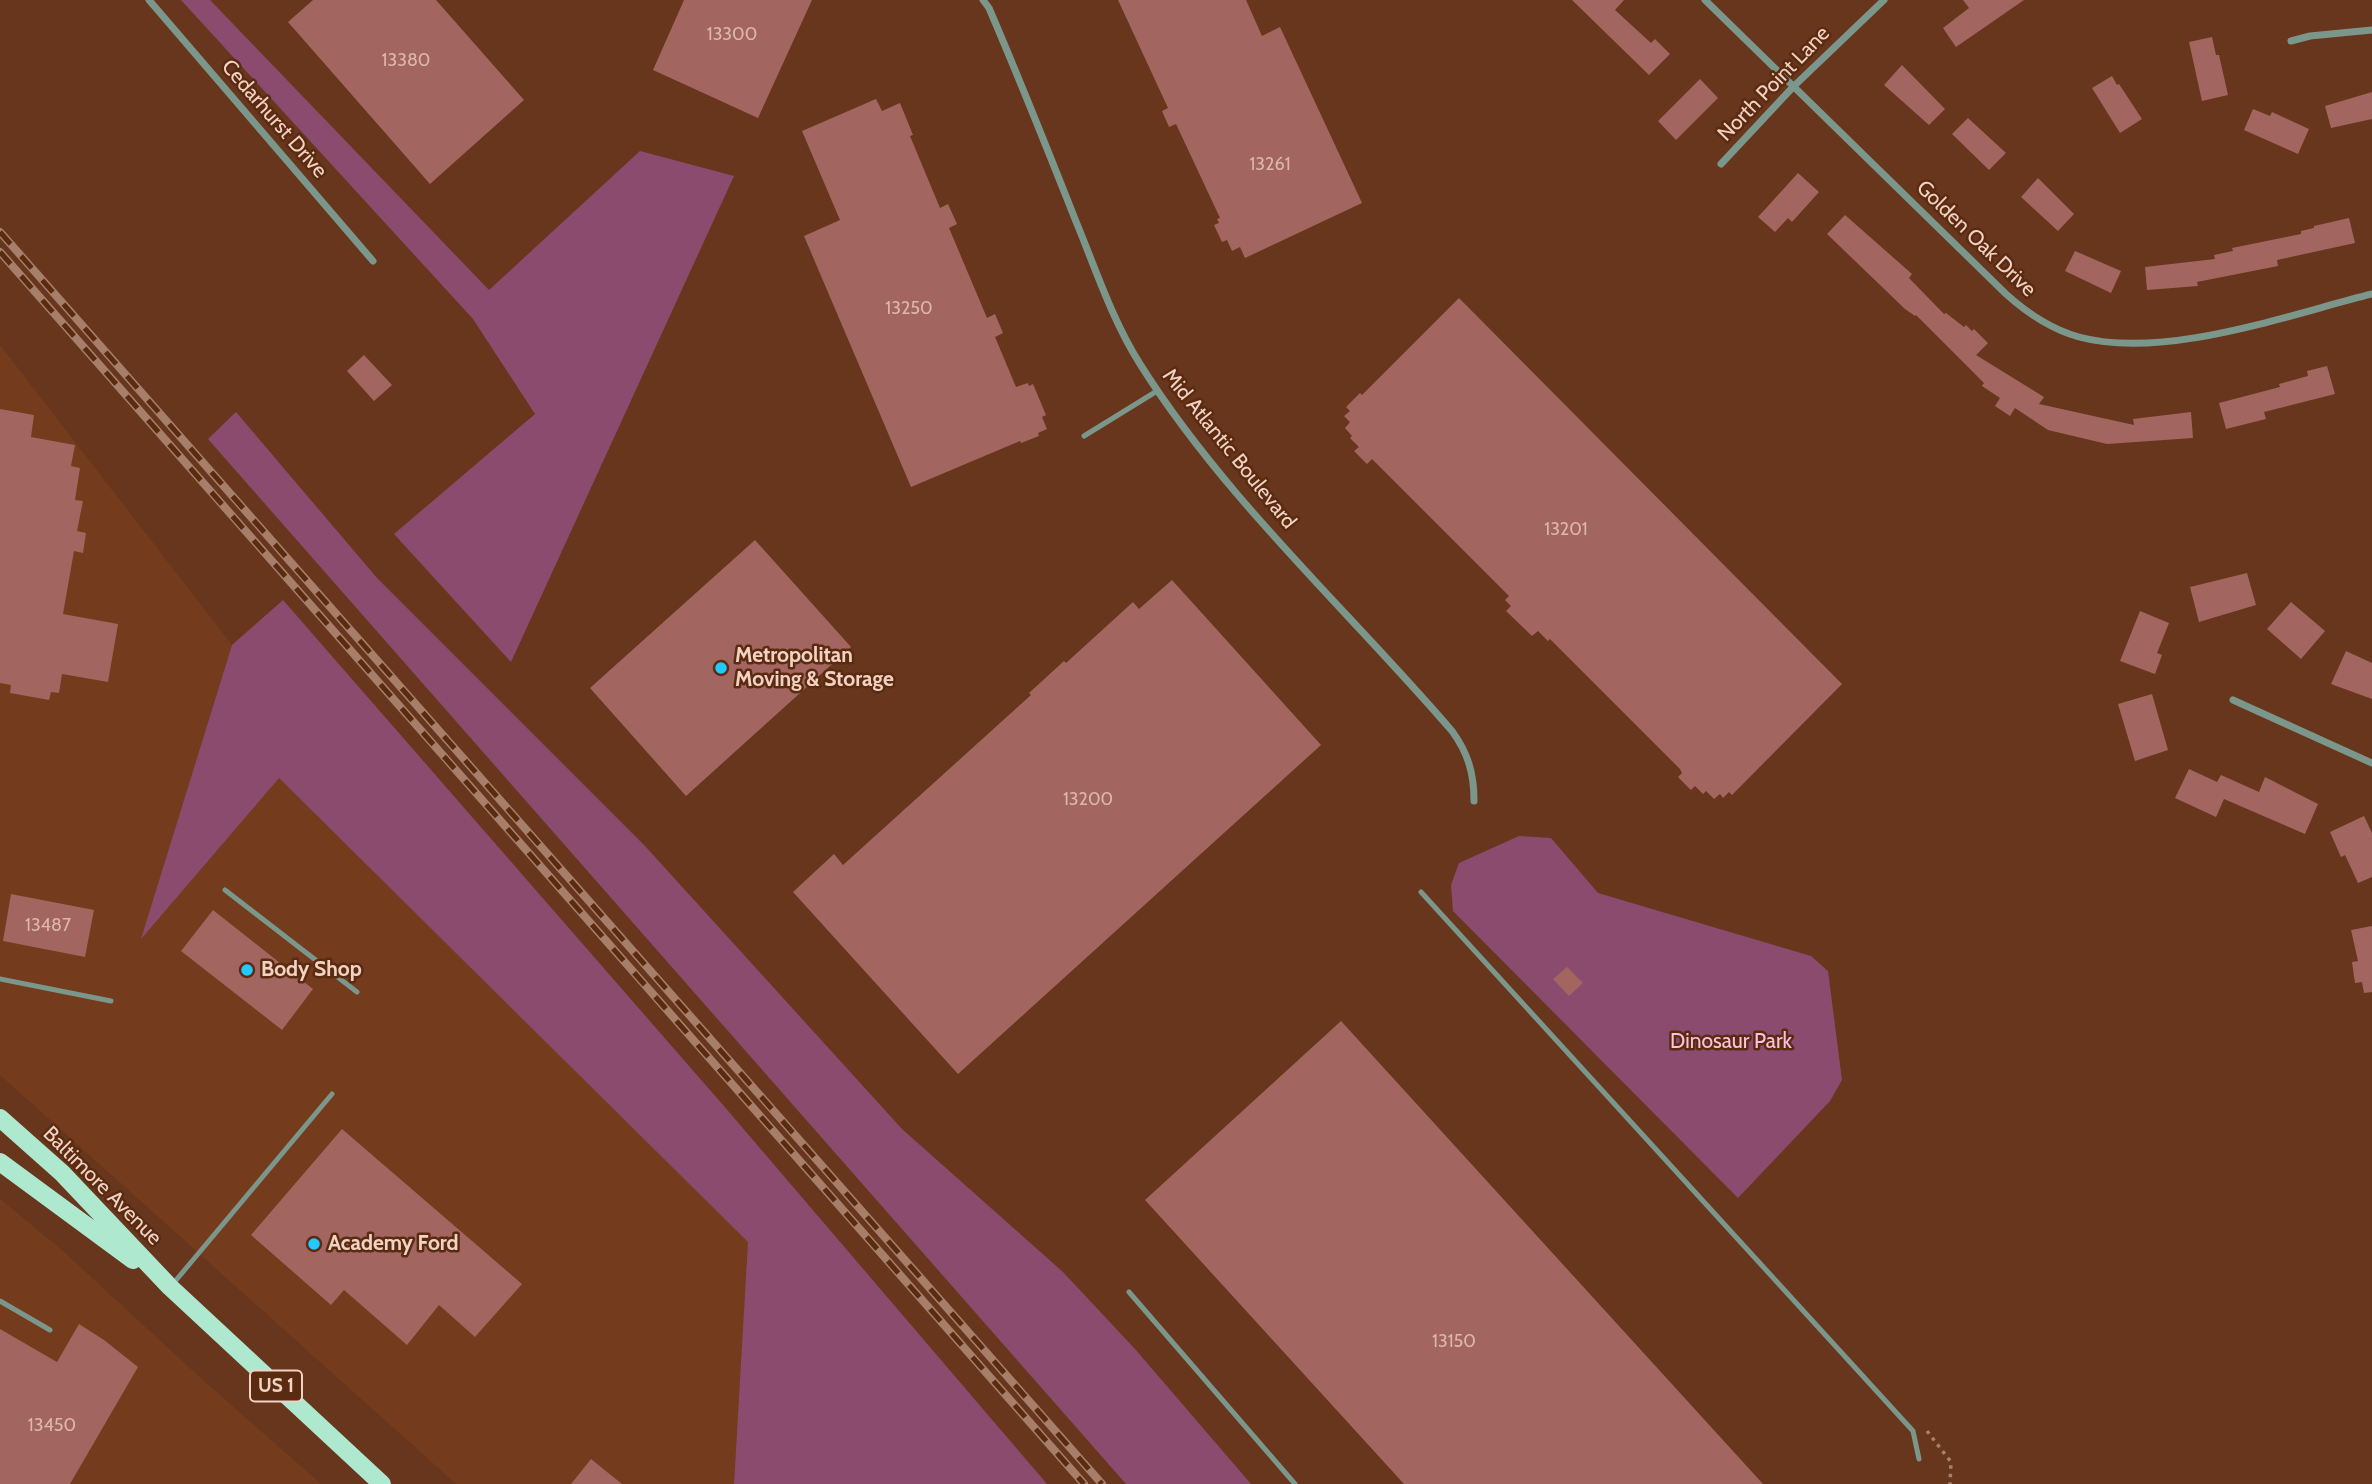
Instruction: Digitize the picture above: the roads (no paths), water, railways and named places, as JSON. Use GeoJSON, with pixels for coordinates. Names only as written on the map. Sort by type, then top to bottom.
{"type":"FeatureCollection","features":[{"type":"Feature","properties":{"kind":"main road","name":"Baltimore Avenue"},"geometry":{"type":"LineString","coordinates":[[0,1118],[62,1173],[170,1287],[382,1484]]}},
{"type":"Feature","properties":{"kind":"main road","name":"Baltimore Avenue"},"geometry":{"type":"LineString","coordinates":[[0,1162],[170,1287]]}},
{"type":"Feature","properties":{"kind":"street","name":"Cedarhurst Drive"},"geometry":{"type":"LineString","coordinates":[[149,0],[373,261]]}},
{"type":"Feature","properties":{"kind":"street","name":"Mid Atlantic Boulevard"},"geometry":{"type":"LineString","coordinates":[[983,0],[989,8],[1032,111],[1106,296],[1138,361],[1157,391],[1206,455],[1452,731],[1464,747],[1470,762],[1474,801]]}},
{"type":"Feature","properties":{"kind":"street","name":"Golden Oak Drive"},"geometry":{"type":"LineString","coordinates":[[1705,0],[2026,312],[2052,327],[2078,337],[2134,344],[2167,342],[2294,315],[2372,294]]}},
{"type":"Feature","properties":{"kind":"street","name":"North Point Lane"},"geometry":{"type":"LineString","coordinates":[[1721,164],[1793,87],[1884,0]]}},
{"type":"Feature","properties":{"kind":"street"},"geometry":{"type":"LineString","coordinates":[[2291,41],[2310,36],[2372,30]]}},
{"type":"Feature","properties":{"kind":"street"},"geometry":{"type":"LineString","coordinates":[[2233,700],[2372,763]]}},
{"type":"Feature","properties":{"kind":"lane"},"geometry":{"type":"LineString","coordinates":[[1084,436],[1157,391]]}},
{"type":"Feature","properties":{"kind":"lane"},"geometry":{"type":"LineString","coordinates":[[225,890],[357,992]]}},
{"type":"Feature","properties":{"kind":"lane"},"geometry":{"type":"LineString","coordinates":[[1421,892],[1913,1431],[1919,1459]]}},
{"type":"Feature","properties":{"kind":"lane"},"geometry":{"type":"LineString","coordinates":[[0,979],[111,1001]]}},
{"type":"Feature","properties":{"kind":"lane"},"geometry":{"type":"LineString","coordinates":[[170,1287],[332,1094]]}},
{"type":"Feature","properties":{"kind":"lane"},"geometry":{"type":"LineString","coordinates":[[1129,1292],[1295,1484]]}},
{"type":"Feature","properties":{"kind":"lane"},"geometry":{"type":"LineString","coordinates":[[0,1301],[50,1330]]}},
{"type":"Feature","properties":{"kind":"railway"},"geometry":{"type":"LineString","coordinates":[[0,232],[1102,1484]]}},
{"type":"Feature","properties":{"kind":"railway"},"geometry":{"type":"LineString","coordinates":[[0,252],[1084,1484]]}},
{"type":"Feature","properties":{"kind":"place","name":"Metropolitan Moving & Storage"},"geometry":{"type":"Point","coordinates":[721,668]}},
{"type":"Feature","properties":{"kind":"place","name":"Body Shop"},"geometry":{"type":"Point","coordinates":[247,970]}},
{"type":"Feature","properties":{"kind":"place","name":"Academy Ford"},"geometry":{"type":"Point","coordinates":[314,1244]}},
{"type":"Feature","properties":{"kind":"park label","name":"Dinosaur Park"},"geometry":{"type":"Point","coordinates":[1731,1042]}}]}
